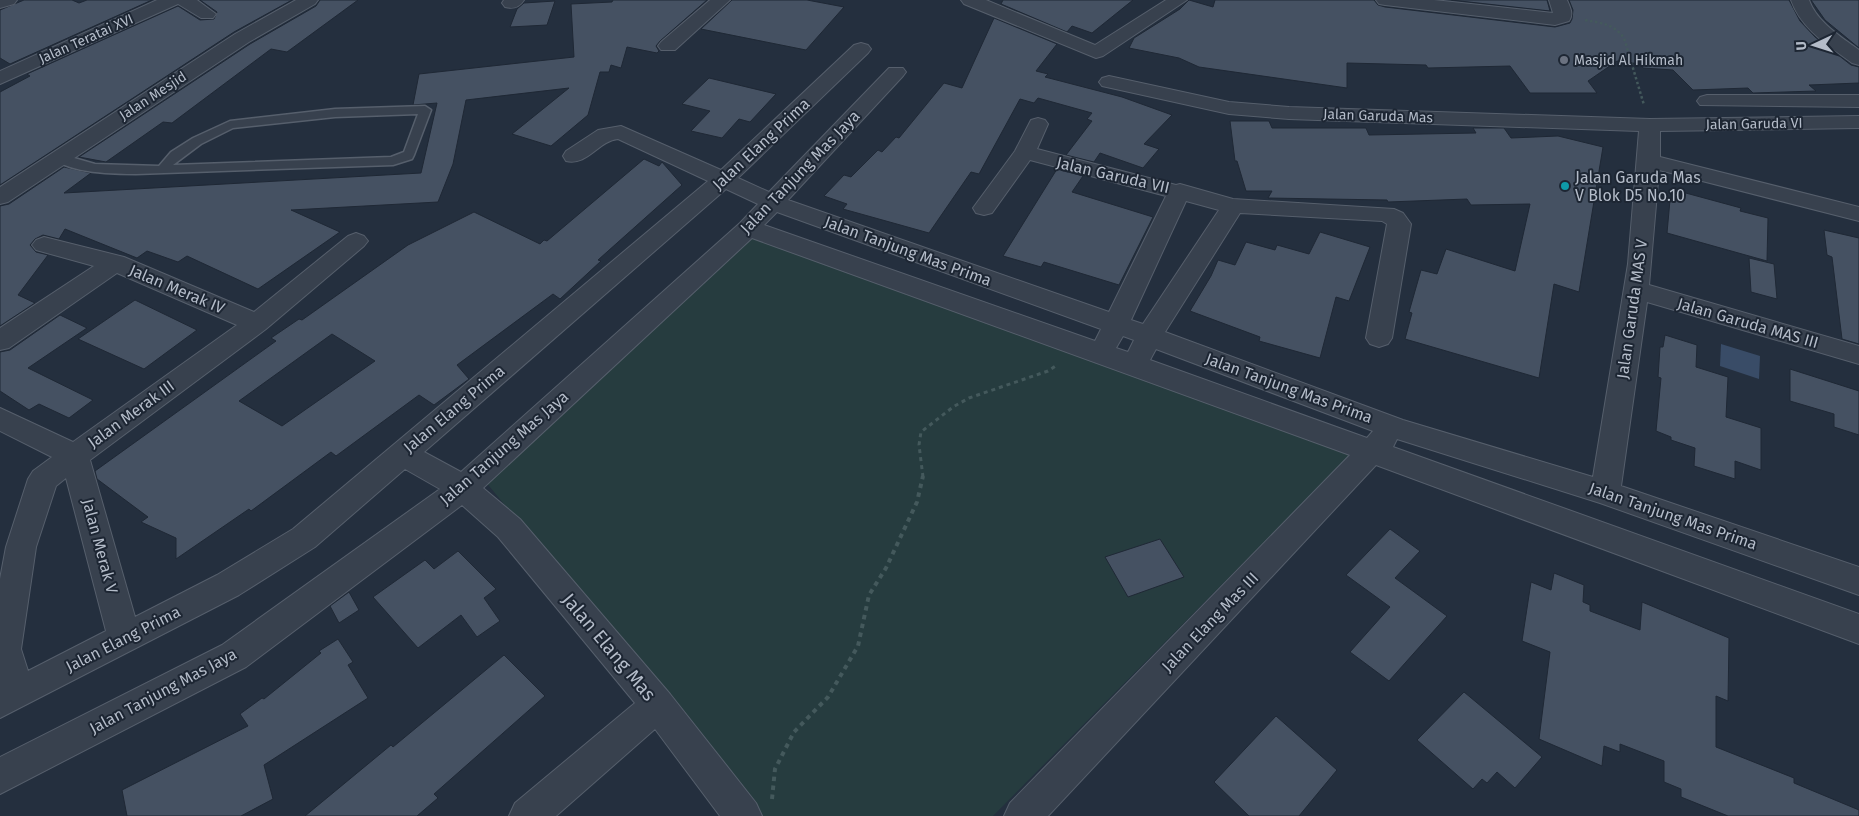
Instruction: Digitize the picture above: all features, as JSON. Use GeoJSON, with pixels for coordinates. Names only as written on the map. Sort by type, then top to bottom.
{"type":"FeatureCollection","features":[{"type":"Feature","properties":{"kind":"street"},"geometry":{"type":"LineString","coordinates":[[0,3],[8,0]]}},
{"type":"Feature","properties":{"kind":"street","name":"Jalan Teratai XVI"},"geometry":{"type":"LineString","coordinates":[[0,78],[172,0]]}},
{"type":"Feature","properties":{"kind":"street"},"geometry":{"type":"LineString","coordinates":[[184,0],[207,14]]}},
{"type":"Feature","properties":{"kind":"street","name":"Jalan Mesjid"},"geometry":{"type":"LineString","coordinates":[[0,197],[228,47],[309,0]]}},
{"type":"Feature","properties":{"kind":"street"},"geometry":{"type":"LineString","coordinates":[[668,46],[720,0]]}},
{"type":"Feature","properties":{"kind":"street"},"geometry":{"type":"LineString","coordinates":[[970,0],[1096,52],[1178,0]]}},
{"type":"Feature","properties":{"kind":"street"},"geometry":{"type":"LineString","coordinates":[[1385,0],[1546,18],[1560,9]]}},
{"type":"Feature","properties":{"kind":"street"},"geometry":{"type":"LineString","coordinates":[[1800,0],[1808,16],[1827,35],[1859,59]]}},
{"type":"Feature","properties":{"kind":"street"},"geometry":{"type":"LineString","coordinates":[[170,68],[199,56],[206,49],[228,47]]}},
{"type":"Feature","properties":{"kind":"street","name":"Jalan Elang Prima"},"geometry":{"type":"LineString","coordinates":[[9,698],[228,585],[304,538],[724,179],[861,50]]}},
{"type":"Feature","properties":{"kind":"street","name":"Jalan Tanjung Mas Jaya"},"geometry":{"type":"LineString","coordinates":[[0,776],[234,656],[748,228],[896,72]]}},
{"type":"Feature","properties":{"kind":"street","name":"Jalan Garuda Mas"},"geometry":{"type":"LineString","coordinates":[[1109,82],[1229,108],[1260,112],[1650,125]]}},
{"type":"Feature","properties":{"kind":"street"},"geometry":{"type":"LineString","coordinates":[[1707,101],[1859,101]]}},
{"type":"Feature","properties":{"kind":"street","name":"Jalan Garuda VI"},"geometry":{"type":"LineString","coordinates":[[1650,125],[1859,122]]}},
{"type":"Feature","properties":{"kind":"street"},"geometry":{"type":"LineString","coordinates":[[984,208],[1025,152],[1038,124]]}},
{"type":"Feature","properties":{"kind":"street","name":"Jalan Garuda MAS V"},"geometry":{"type":"LineString","coordinates":[[1605,493],[1637,290],[1649,161],[1650,125]]}},
{"type":"Feature","properties":{"kind":"street","name":"Jalan Tanjung Mas Prima"},"geometry":{"type":"LineString","coordinates":[[574,156],[605,134],[621,132],[772,202],[1149,336],[1395,428],[1605,493],[1859,581]]}},
{"type":"Feature","properties":{"kind":"street","name":"Jalan Garuda VII"},"geometry":{"type":"LineString","coordinates":[[1025,152],[1079,168],[1180,191],[1101,354]]}},
{"type":"Feature","properties":{"kind":"street"},"geometry":{"type":"LineString","coordinates":[[1649,161],[1859,214]]}},
{"type":"Feature","properties":{"kind":"street"},"geometry":{"type":"LineString","coordinates":[[0,170],[24,181]]}},
{"type":"Feature","properties":{"kind":"street"},"geometry":{"type":"LineString","coordinates":[[1180,191],[1234,206],[1386,214],[1395,218],[1399,224],[1378,338]]}},
{"type":"Feature","properties":{"kind":"street"},"geometry":{"type":"LineString","coordinates":[[1136,365],[1149,336],[1234,206]]}},
{"type":"Feature","properties":{"kind":"street","name":"Jalan Tanjung Mas Prima"},"geometry":{"type":"LineString","coordinates":[[748,228],[1372,450],[1859,629]]}},
{"type":"Feature","properties":{"kind":"street","name":"Jalan Merak III"},"geometry":{"type":"LineString","coordinates":[[2,649],[12,537],[43,479],[258,322],[356,241]]}},
{"type":"Feature","properties":{"kind":"street"},"geometry":{"type":"LineString","coordinates":[[44,245],[115,263]]}},
{"type":"Feature","properties":{"kind":"street","name":"Jalan Merak IV"},"geometry":{"type":"LineString","coordinates":[[0,341],[115,263],[258,322]]}},
{"type":"Feature","properties":{"kind":"street","name":"Jalan Garuda MAS III"},"geometry":{"type":"LineString","coordinates":[[1637,290],[1859,355]]}},
{"type":"Feature","properties":{"kind":"street"},"geometry":{"type":"LineString","coordinates":[[0,419],[74,455]]}},
{"type":"Feature","properties":{"kind":"street","name":"Jalan Elang Mas III"},"geometry":{"type":"LineString","coordinates":[[1024,816],[1395,428]]}},
{"type":"Feature","properties":{"kind":"street","name":"Jalan Elang Mas"},"geometry":{"type":"LineString","coordinates":[[402,454],[447,479],[509,528],[658,705],[757,811]]}},
{"type":"Feature","properties":{"kind":"street","name":"Jalan Merak V"},"geometry":{"type":"LineString","coordinates":[[74,455],[125,639]]}},
{"type":"Feature","properties":{"kind":"street"},"geometry":{"type":"LineString","coordinates":[[2,649],[9,698]]}},
{"type":"Feature","properties":{"kind":"street"},"geometry":{"type":"LineString","coordinates":[[528,816],[658,705]]}},
{"type":"Feature","properties":{"kind":"lane"},"geometry":{"type":"LineString","coordinates":[[60,158],[78,165],[163,169],[393,161],[407,156],[410,152],[425,110],[335,113],[230,126],[197,140],[176,155],[163,169]]}},
{"type":"Feature","properties":{"kind":"path"},"geometry":{"type":"LineString","coordinates":[[1560,9],[1610,24],[1619,29],[1624,38],[1638,81],[1650,125]]}},
{"type":"Feature","properties":{"kind":"path"},"geometry":{"type":"LineString","coordinates":[[757,811],[775,769],[794,732],[828,697],[858,646],[869,595],[886,568],[917,502],[923,478],[919,445],[921,432],[953,406],[969,398],[1048,371],[1062,362],[1075,345]]}},
{"type":"Feature","properties":{"kind":"green space"},"geometry":{"type":"Polygon","coordinates":[[[753,236],[1352,453],[993,816],[751,816],[663,698],[485,481],[753,236]]]}},
{"type":"Feature","properties":{"kind":"water"},"geometry":{"type":"Polygon","coordinates":[[[1721,344],[1760,356],[1759,379],[1720,366],[1721,344]]]}},
{"type":"Feature","properties":{"kind":"building"},"geometry":{"type":"Polygon","coordinates":[[[24,0],[72,0],[79,3],[87,0],[152,0],[10,64],[0,58],[0,10],[24,0]]]}},
{"type":"Feature","properties":{"kind":"building"},"geometry":{"type":"Polygon","coordinates":[[[200,0],[292,0],[234,32],[0,185],[0,92],[30,76],[27,74],[178,6],[200,20],[214,19],[217,12],[200,0]]]}},
{"type":"Feature","properties":{"kind":"building"},"geometry":{"type":"Polygon","coordinates":[[[320,0],[358,0],[287,52],[271,49],[172,123],[163,122],[106,162],[79,157],[250,44],[316,6],[320,0]]]}},
{"type":"Feature","properties":{"kind":"building"},"geometry":{"type":"Polygon","coordinates":[[[613,0],[707,0],[660,41],[656,46],[659,51],[657,53],[627,47],[621,68],[611,65],[609,72],[600,72],[588,115],[551,146],[512,134],[569,88],[466,100],[453,164],[438,202],[291,210],[340,232],[258,289],[187,256],[178,262],[147,251],[137,258],[65,229],[59,239],[43,235],[35,239],[30,245],[36,252],[48,255],[18,295],[35,303],[0,326],[0,206],[9,204],[64,167],[91,173],[64,193],[421,173],[437,103],[413,105],[419,74],[574,57],[571,4],[612,2],[613,0]]]}},
{"type":"Feature","properties":{"kind":"building"},"geometry":{"type":"Polygon","coordinates":[[[732,0],[807,0],[844,7],[806,50],[701,29],[732,0]]]}},
{"type":"Feature","properties":{"kind":"building"},"geometry":{"type":"Polygon","coordinates":[[[1003,0],[1133,0],[1092,33],[1072,26],[1067,32],[1001,4],[1003,0]]]}},
{"type":"Feature","properties":{"kind":"building"},"geometry":{"type":"Polygon","coordinates":[[[1189,0],[1213,7],[1215,0],[1374,0],[1378,5],[1385,7],[1555,27],[1570,23],[1573,10],[1569,0],[1789,0],[1800,21],[1815,37],[1851,65],[1859,67],[1859,83],[1809,85],[1816,91],[1753,93],[1748,88],[1693,90],[1673,70],[1643,68],[1640,64],[1617,61],[1588,81],[1597,93],[1530,93],[1510,66],[1428,68],[1426,65],[1347,63],[1347,88],[1199,67],[1179,58],[1129,48],[1134,38],[1180,9],[1189,0]]]}},
{"type":"Feature","properties":{"kind":"building"},"geometry":{"type":"Polygon","coordinates":[[[1451,0],[1547,0],[1550,11],[1451,0]]]}},
{"type":"Feature","properties":{"kind":"building"},"geometry":{"type":"Polygon","coordinates":[[[1811,0],[1859,0],[1859,48],[1825,20],[1811,0]]]}},
{"type":"Feature","properties":{"kind":"building"},"geometry":{"type":"Polygon","coordinates":[[[555,1],[547,25],[510,27],[517,9],[524,3],[555,1]]]}},
{"type":"Feature","properties":{"kind":"building"},"geometry":{"type":"Polygon","coordinates":[[[994,18],[1057,44],[1036,71],[1048,74],[1045,77],[1122,97],[1172,115],[1144,144],[1159,149],[1143,168],[1100,153],[1094,162],[1066,155],[1092,121],[1087,119],[1092,113],[1038,98],[1034,103],[1020,99],[979,174],[971,172],[929,233],[843,209],[847,204],[824,196],[844,175],[851,177],[878,150],[882,152],[896,137],[899,138],[944,83],[962,88],[994,18]]]}},
{"type":"Feature","properties":{"kind":"building"},"geometry":{"type":"Polygon","coordinates":[[[709,78],[776,94],[750,122],[739,119],[722,138],[691,131],[710,111],[682,104],[709,78]]]}},
{"type":"Feature","properties":{"kind":"building"},"geometry":{"type":"Polygon","coordinates":[[[1230,121],[1269,121],[1272,128],[1366,128],[1369,135],[1476,133],[1473,128],[1504,128],[1511,138],[1558,136],[1603,147],[1579,292],[1554,284],[1539,378],[1405,339],[1412,313],[1409,312],[1421,270],[1437,274],[1446,249],[1515,271],[1530,204],[1471,205],[1467,199],[1388,202],[1387,200],[1268,198],[1272,191],[1246,191],[1237,161],[1235,161],[1230,121]]]}},
{"type":"Feature","properties":{"kind":"building"},"geometry":{"type":"Polygon","coordinates":[[[644,159],[659,166],[662,162],[682,185],[598,260],[601,261],[560,299],[553,294],[457,365],[469,379],[434,405],[419,395],[336,456],[331,452],[251,511],[249,509],[176,559],[176,538],[141,522],[148,517],[97,479],[95,471],[276,341],[271,338],[299,319],[302,320],[408,245],[474,212],[540,244],[544,240],[547,241],[644,159]],[[332,334],[239,401],[282,426],[375,361],[332,334]]]}},
{"type":"Feature","properties":{"kind":"building"},"geometry":{"type":"Polygon","coordinates":[[[1057,169],[1083,176],[1072,192],[1153,217],[1119,285],[1044,262],[1041,267],[1003,256],[1057,169]]]}},
{"type":"Feature","properties":{"kind":"building"},"geometry":{"type":"Polygon","coordinates":[[[1671,189],[1741,208],[1740,211],[1768,218],[1767,261],[1667,233],[1671,189]]]}},
{"type":"Feature","properties":{"kind":"building"},"geometry":{"type":"Polygon","coordinates":[[[1824,230],[1859,238],[1859,344],[1842,339],[1832,257],[1827,255],[1824,230]]]}},
{"type":"Feature","properties":{"kind":"building"},"geometry":{"type":"Polygon","coordinates":[[[1320,232],[1370,247],[1349,301],[1336,297],[1320,358],[1259,341],[1260,337],[1190,311],[1211,276],[1218,260],[1235,265],[1246,242],[1275,250],[1277,245],[1309,254],[1320,232]]]}},
{"type":"Feature","properties":{"kind":"building"},"geometry":{"type":"Polygon","coordinates":[[[1749,258],[1774,264],[1777,299],[1751,292],[1749,258]]]}},
{"type":"Feature","properties":{"kind":"building"},"geometry":{"type":"Polygon","coordinates":[[[135,300],[197,330],[144,369],[78,339],[135,300]]]}},
{"type":"Feature","properties":{"kind":"building"},"geometry":{"type":"Polygon","coordinates":[[[60,315],[87,328],[28,368],[93,400],[69,418],[39,404],[29,410],[0,391],[0,352],[10,350],[60,315]]]}},
{"type":"Feature","properties":{"kind":"building"},"geometry":{"type":"Polygon","coordinates":[[[1665,335],[1697,345],[1696,367],[1728,377],[1726,417],[1761,428],[1761,470],[1735,461],[1735,479],[1694,466],[1695,448],[1671,440],[1671,437],[1656,431],[1661,378],[1658,377],[1660,347],[1663,347],[1665,335]]]}},
{"type":"Feature","properties":{"kind":"building"},"geometry":{"type":"Polygon","coordinates":[[[1790,369],[1859,391],[1859,435],[1834,427],[1834,414],[1790,401],[1790,369]]]}},
{"type":"Feature","properties":{"kind":"building"},"geometry":{"type":"Polygon","coordinates":[[[1390,529],[1420,551],[1395,578],[1447,616],[1389,681],[1350,652],[1390,607],[1346,575],[1390,529]]]}},
{"type":"Feature","properties":{"kind":"building"},"geometry":{"type":"Polygon","coordinates":[[[1160,539],[1184,577],[1128,597],[1105,557],[1160,539]]]}},
{"type":"Feature","properties":{"kind":"building"},"geometry":{"type":"Polygon","coordinates":[[[458,551],[496,589],[484,598],[500,621],[477,637],[461,615],[418,648],[373,597],[425,560],[434,569],[458,551]]]}},
{"type":"Feature","properties":{"kind":"building"},"geometry":{"type":"Polygon","coordinates":[[[1554,573],[1584,585],[1583,602],[1590,605],[1590,611],[1640,630],[1642,602],[1729,638],[1728,701],[1716,696],[1716,747],[1794,778],[1794,783],[1859,810],[1859,816],[1728,816],[1681,797],[1681,789],[1664,782],[1664,761],[1620,744],[1620,752],[1604,746],[1602,766],[1539,739],[1550,652],[1522,641],[1531,582],[1551,590],[1554,573]]]}},
{"type":"Feature","properties":{"kind":"building"},"geometry":{"type":"Polygon","coordinates":[[[349,592],[359,610],[339,623],[330,606],[349,592]]]}},
{"type":"Feature","properties":{"kind":"building"},"geometry":{"type":"Polygon","coordinates":[[[338,639],[353,662],[348,665],[368,698],[264,765],[273,799],[241,816],[127,816],[122,790],[248,726],[240,714],[262,698],[264,699],[321,653],[319,651],[338,639]]]}},
{"type":"Feature","properties":{"kind":"building"},"geometry":{"type":"Polygon","coordinates":[[[504,655],[545,696],[434,794],[438,798],[417,816],[305,816],[391,745],[393,747],[504,655]]]}},
{"type":"Feature","properties":{"kind":"building"},"geometry":{"type":"Polygon","coordinates":[[[1464,692],[1542,757],[1515,788],[1497,772],[1487,783],[1482,779],[1473,789],[1417,740],[1464,692]]]}},
{"type":"Feature","properties":{"kind":"building"},"geometry":{"type":"Polygon","coordinates":[[[1276,716],[1337,770],[1299,816],[1249,816],[1214,782],[1276,716]]]}},
{"type":"Feature","properties":{"kind":"place","name":"Masjid Al Hikmah"},"geometry":{"type":"Point","coordinates":[1564,60]}},
{"type":"Feature","properties":{"kind":"place","name":"Jalan Garuda Mas V Blok D5 No.10"},"geometry":{"type":"Point","coordinates":[1565,186]}}]}
